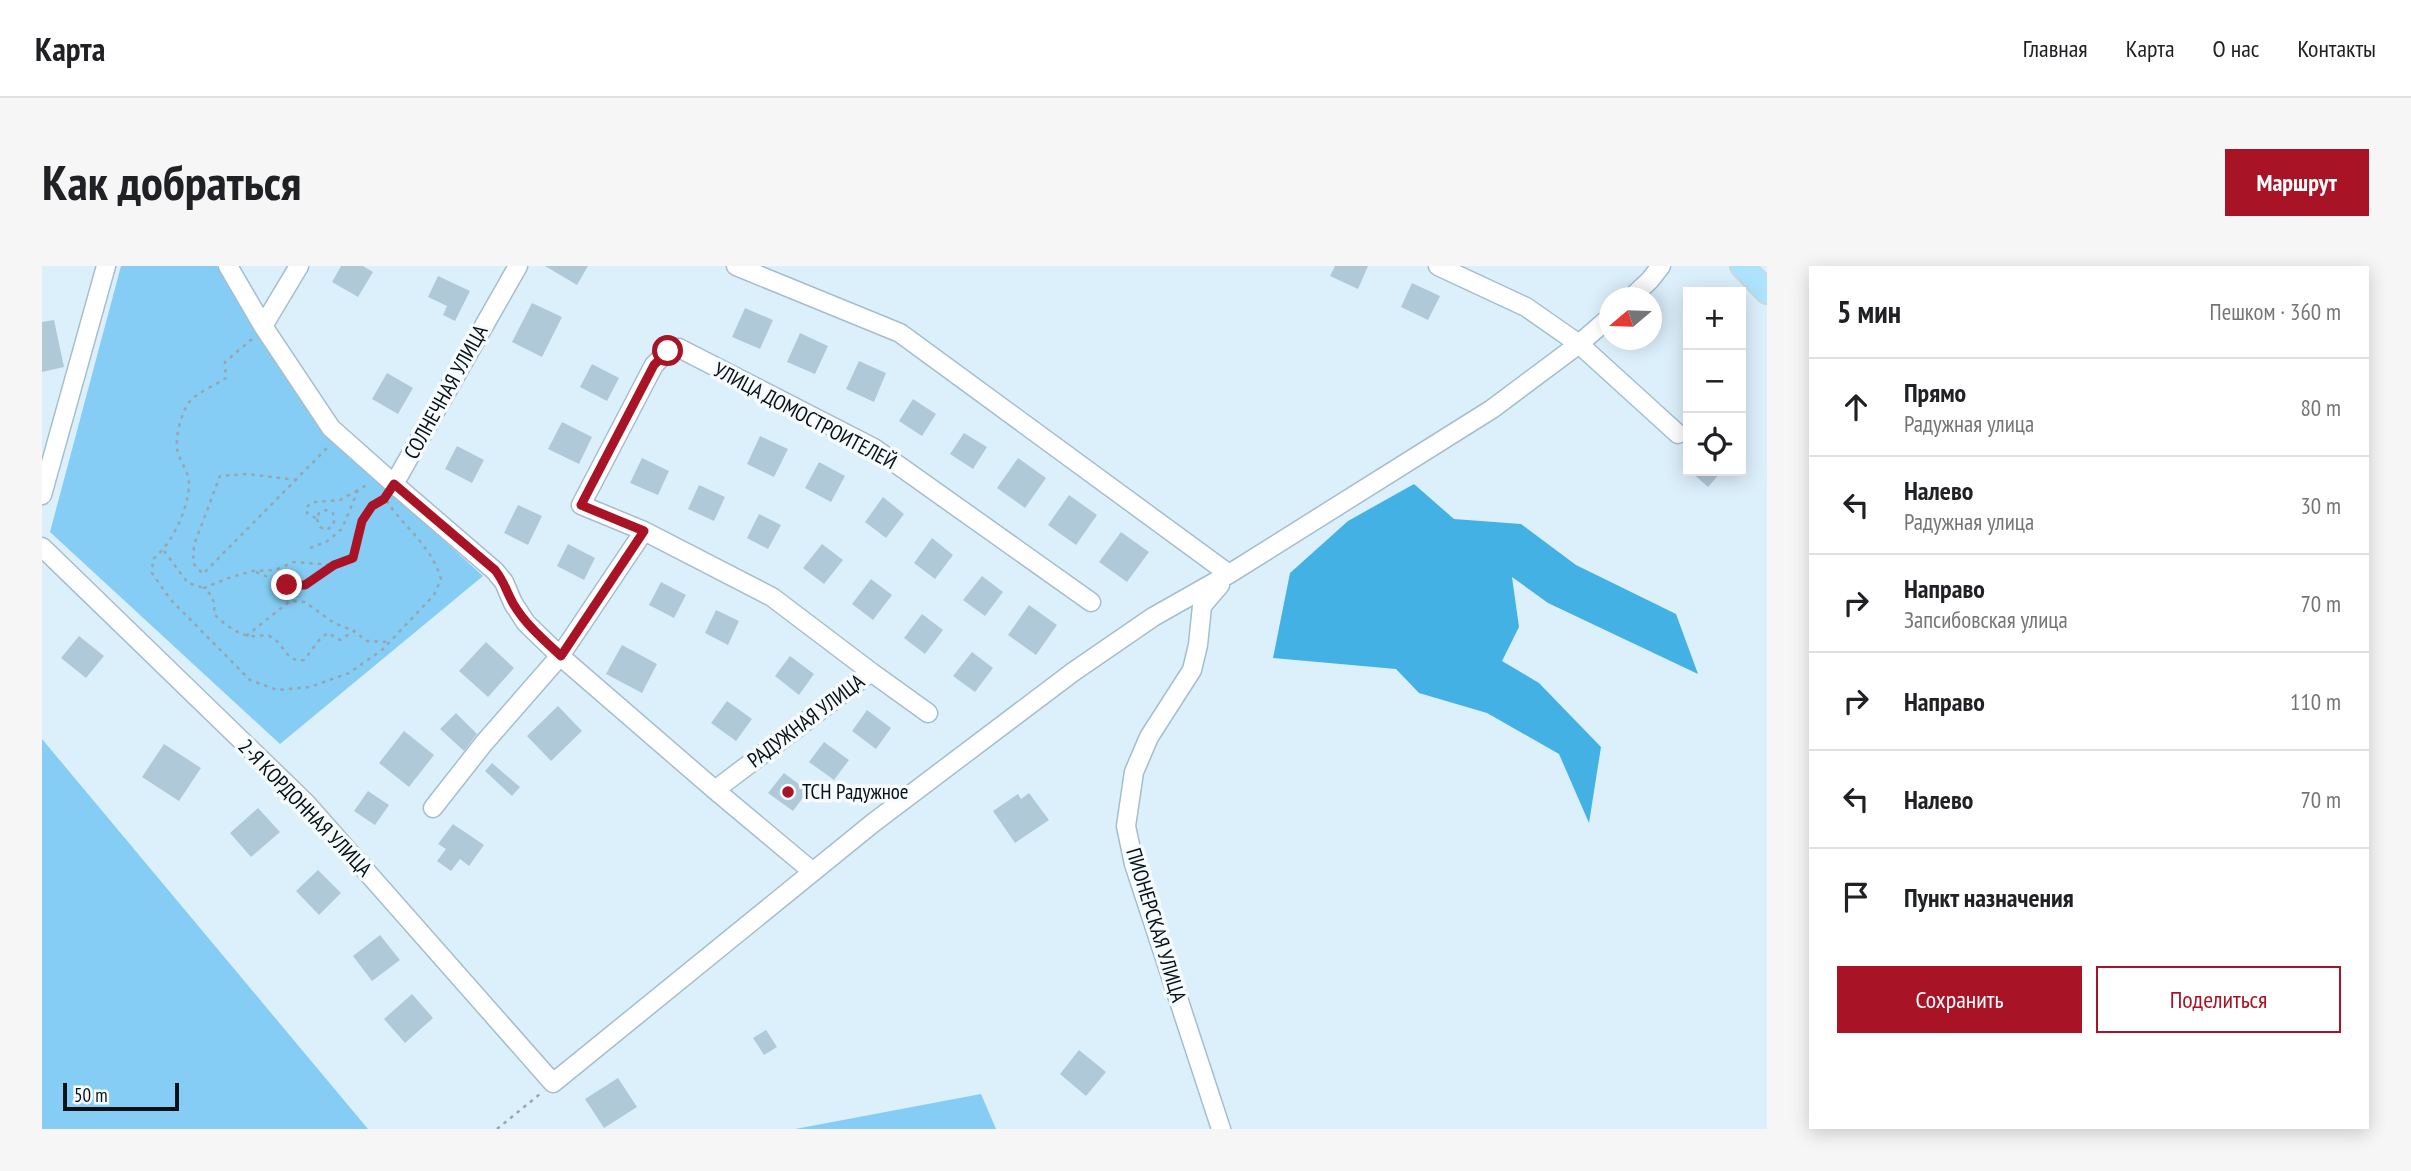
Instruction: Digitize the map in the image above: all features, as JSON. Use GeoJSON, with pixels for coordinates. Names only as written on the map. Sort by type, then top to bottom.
{"type":"FeatureCollection","features":[{"type":"Feature","properties":{"kind":"main road"},"geometry":{"type":"LineString","coordinates":[[1742,266],[1767,292]]}},
{"type":"Feature","properties":{"kind":"street"},"geometry":{"type":"LineString","coordinates":[[42,495],[106,266]]}},
{"type":"Feature","properties":{"kind":"street","name":"СОЛНЕЧНАЯ УЛИЦА"},"geometry":{"type":"LineString","coordinates":[[228,266],[331,428],[377,469],[389,492]]}},
{"type":"Feature","properties":{"kind":"street"},"geometry":{"type":"LineString","coordinates":[[267,331],[299,266]]}},
{"type":"Feature","properties":{"kind":"street","name":"СОЛНЕЧНАЯ УЛИЦА"},"geometry":{"type":"LineString","coordinates":[[389,492],[518,266]]}},
{"type":"Feature","properties":{"kind":"street"},"geometry":{"type":"LineString","coordinates":[[736,266],[900,333],[1229,574]]}},
{"type":"Feature","properties":{"kind":"street"},"geometry":{"type":"LineString","coordinates":[[1438,266],[1526,307],[1579,344],[1678,434]]}},
{"type":"Feature","properties":{"kind":"street"},"geometry":{"type":"LineString","coordinates":[[1643,287],[1661,266]]}},
{"type":"Feature","properties":{"kind":"street"},"geometry":{"type":"LineString","coordinates":[[553,1083],[873,823],[1073,672],[1153,617],[1229,574],[1492,409],[1599,326]]}},
{"type":"Feature","properties":{"kind":"street","name":"УЛИЦА ДОМОСТРОИТЕЛЕЙ"},"geometry":{"type":"LineString","coordinates":[[654,365],[668,351],[679,348],[874,448],[1091,602]]}},
{"type":"Feature","properties":{"kind":"street","name":"РАДУЖНАЯ УЛИЦА"},"geometry":{"type":"LineString","coordinates":[[654,365],[581,505],[644,531],[772,597],[871,672],[715,790]]}},
{"type":"Feature","properties":{"kind":"street"},"geometry":{"type":"LineString","coordinates":[[389,492],[495,570],[505,582],[513,603],[526,623],[715,790],[813,872]]}},
{"type":"Feature","properties":{"kind":"street"},"geometry":{"type":"LineString","coordinates":[[433,808],[484,743],[561,656],[644,531]]}},
{"type":"Feature","properties":{"kind":"street","name":"2-Я КОРДОННАЯ УЛИЦА"},"geometry":{"type":"LineString","coordinates":[[42,547],[306,803],[553,1083]]}},
{"type":"Feature","properties":{"kind":"street","name":"ПИОНЕРСКАЯ УЛИЦА"},"geometry":{"type":"LineString","coordinates":[[1221,1129],[1134,864],[1126,826],[1134,772],[1149,737],[1192,670],[1202,606],[1229,574]]}},
{"type":"Feature","properties":{"kind":"street"},"geometry":{"type":"LineString","coordinates":[[871,672],[928,713]]}},
{"type":"Feature","properties":{"kind":"path"},"geometry":{"type":"LineString","coordinates":[[253,571],[287,585],[305,585],[334,565],[353,558],[362,521],[372,506],[389,492],[423,543],[441,579],[434,595],[390,641],[349,673],[310,687],[277,690],[250,680],[170,600],[152,573],[153,559],[164,551],[176,530],[187,499],[190,481],[177,451],[180,425],[190,400],[226,378],[225,362],[251,339],[267,331]]}},
{"type":"Feature","properties":{"kind":"path"},"geometry":{"type":"LineString","coordinates":[[297,480],[248,474],[219,477],[194,545],[192,563],[203,574],[297,480],[340,436]]}},
{"type":"Feature","properties":{"kind":"path"},"geometry":{"type":"LineString","coordinates":[[317,519],[319,513],[326,510],[333,513],[333,526],[326,530],[320,527],[317,519],[307,513],[306,507],[315,502],[341,500],[366,487],[377,469]]}},
{"type":"Feature","properties":{"kind":"path"},"geometry":{"type":"LineString","coordinates":[[310,548],[326,542],[341,529],[358,490]]}},
{"type":"Feature","properties":{"kind":"path"},"geometry":{"type":"LineString","coordinates":[[326,510],[329,501]]}},
{"type":"Feature","properties":{"kind":"path"},"geometry":{"type":"LineString","coordinates":[[164,551],[188,583],[204,588],[212,596],[215,603],[214,614],[228,627],[246,636],[268,635],[288,657],[296,661],[304,660],[320,639],[328,634],[340,640],[355,631]]}},
{"type":"Feature","properties":{"kind":"path"},"geometry":{"type":"LineString","coordinates":[[204,588],[253,571],[275,570],[294,562],[334,565]]}},
{"type":"Feature","properties":{"kind":"path"},"geometry":{"type":"LineString","coordinates":[[246,636],[290,601],[305,602],[334,623],[355,631],[367,641],[390,641]]}},
{"type":"Feature","properties":{"kind":"path"},"geometry":{"type":"LineString","coordinates":[[497,1129],[553,1083]]}},
{"type":"Feature","properties":{"kind":"shaded area"},"geometry":{"type":"Polygon","coordinates":[[[121,266],[217,266],[325,433],[483,576],[280,744],[50,532],[121,266]]]}},
{"type":"Feature","properties":{"kind":"shaded area"},"geometry":{"type":"Polygon","coordinates":[[[1414,484],[1454,519],[1521,524],[1576,565],[1676,614],[1698,674],[1548,603],[1512,577],[1519,627],[1502,661],[1539,683],[1601,747],[1589,823],[1559,754],[1487,713],[1419,693],[1396,669],[1273,658],[1290,573],[1348,521],[1414,484]]]}},
{"type":"Feature","properties":{"kind":"shaded area"},"geometry":{"type":"Polygon","coordinates":[[[42,739],[368,1129],[42,1129],[42,739]]]}},
{"type":"Feature","properties":{"kind":"shaded area"},"geometry":{"type":"Polygon","coordinates":[[[981,1094],[996,1129],[795,1129],[981,1094]]]}},
{"type":"Feature","properties":{"kind":"building"},"geometry":{"type":"Polygon","coordinates":[[[341,266],[363,266],[373,272],[358,297],[332,282],[341,266]]]}},
{"type":"Feature","properties":{"kind":"building"},"geometry":{"type":"Polygon","coordinates":[[[545,266],[588,266],[577,285],[545,266]]]}},
{"type":"Feature","properties":{"kind":"building"},"geometry":{"type":"Polygon","coordinates":[[[1335,266],[1368,266],[1358,289],[1330,276],[1335,266]]]}},
{"type":"Feature","properties":{"kind":"building"},"geometry":{"type":"Polygon","coordinates":[[[438,276],[470,291],[455,321],[443,315],[447,306],[428,297],[438,276]]]}},
{"type":"Feature","properties":{"kind":"building"},"geometry":{"type":"Polygon","coordinates":[[[1412,283],[1440,296],[1428,320],[1401,307],[1412,283]]]}},
{"type":"Feature","properties":{"kind":"building"},"geometry":{"type":"Polygon","coordinates":[[[532,303],[562,317],[542,357],[512,342],[532,303]]]}},
{"type":"Feature","properties":{"kind":"building"},"geometry":{"type":"Polygon","coordinates":[[[745,308],[773,320],[760,349],[732,337],[745,308]]]}},
{"type":"Feature","properties":{"kind":"building"},"geometry":{"type":"Polygon","coordinates":[[[54,320],[64,367],[42,372],[42,322],[54,320]]]}},
{"type":"Feature","properties":{"kind":"building"},"geometry":{"type":"Polygon","coordinates":[[[800,333],[828,346],[815,374],[787,362],[800,333]]]}},
{"type":"Feature","properties":{"kind":"building"},"geometry":{"type":"Polygon","coordinates":[[[859,361],[886,373],[874,402],[846,389],[859,361]]]}},
{"type":"Feature","properties":{"kind":"building"},"geometry":{"type":"Polygon","coordinates":[[[592,364],[619,378],[607,401],[580,387],[592,364]]]}},
{"type":"Feature","properties":{"kind":"building"},"geometry":{"type":"Polygon","coordinates":[[[387,373],[413,388],[398,414],[372,399],[387,373]]]}},
{"type":"Feature","properties":{"kind":"building"},"geometry":{"type":"Polygon","coordinates":[[[913,399],[936,414],[922,436],[899,421],[913,399]]]}},
{"type":"Feature","properties":{"kind":"building"},"geometry":{"type":"Polygon","coordinates":[[[562,422],[592,437],[579,464],[548,449],[562,422]]]}},
{"type":"Feature","properties":{"kind":"building"},"geometry":{"type":"Polygon","coordinates":[[[964,433],[987,447],[973,469],[950,454],[964,433]]]}},
{"type":"Feature","properties":{"kind":"building"},"geometry":{"type":"Polygon","coordinates":[[[760,436],[788,449],[774,477],[747,464],[760,436]]]}},
{"type":"Feature","properties":{"kind":"building"},"geometry":{"type":"Polygon","coordinates":[[[457,446],[484,460],[472,483],[445,469],[457,446]]]}},
{"type":"Feature","properties":{"kind":"building"},"geometry":{"type":"Polygon","coordinates":[[[642,458],[669,471],[658,495],[630,483],[642,458]]]}},
{"type":"Feature","properties":{"kind":"building"},"geometry":{"type":"Polygon","coordinates":[[[1018,458],[1046,478],[1025,508],[997,488],[1018,458]]]}},
{"type":"Feature","properties":{"kind":"building"},"geometry":{"type":"Polygon","coordinates":[[[819,462],[845,476],[831,502],[805,488],[819,462]]]}},
{"type":"Feature","properties":{"kind":"building"},"geometry":{"type":"Polygon","coordinates":[[[1696,476],[1718,476],[1708,487],[1696,476]]]}},
{"type":"Feature","properties":{"kind":"building"},"geometry":{"type":"Polygon","coordinates":[[[699,485],[725,497],[714,521],[688,509],[699,485]]]}},
{"type":"Feature","properties":{"kind":"building"},"geometry":{"type":"Polygon","coordinates":[[[1069,495],[1097,515],[1076,545],[1048,525],[1069,495]]]}},
{"type":"Feature","properties":{"kind":"building"},"geometry":{"type":"Polygon","coordinates":[[[883,497],[904,514],[886,538],[865,522],[883,497]]]}},
{"type":"Feature","properties":{"kind":"building"},"geometry":{"type":"Polygon","coordinates":[[[518,505],[542,516],[528,545],[504,533],[518,505]]]}},
{"type":"Feature","properties":{"kind":"building"},"geometry":{"type":"Polygon","coordinates":[[[759,514],[781,525],[768,549],[747,538],[759,514]]]}},
{"type":"Feature","properties":{"kind":"building"},"geometry":{"type":"Polygon","coordinates":[[[1121,532],[1149,552],[1127,582],[1099,562],[1121,532]]]}},
{"type":"Feature","properties":{"kind":"building"},"geometry":{"type":"Polygon","coordinates":[[[932,538],[953,555],[935,579],[914,563],[932,538]]]}},
{"type":"Feature","properties":{"kind":"building"},"geometry":{"type":"Polygon","coordinates":[[[568,544],[595,558],[584,580],[557,566],[568,544]]]}},
{"type":"Feature","properties":{"kind":"building"},"geometry":{"type":"Polygon","coordinates":[[[822,544],[843,560],[824,584],[803,568],[822,544]]]}},
{"type":"Feature","properties":{"kind":"building"},"geometry":{"type":"Polygon","coordinates":[[[982,576],[1003,592],[985,616],[963,600],[982,576]]]}},
{"type":"Feature","properties":{"kind":"building"},"geometry":{"type":"Polygon","coordinates":[[[871,579],[892,595],[873,620],[852,604],[871,579]]]}},
{"type":"Feature","properties":{"kind":"building"},"geometry":{"type":"Polygon","coordinates":[[[661,582],[686,595],[674,618],[649,605],[661,582]]]}},
{"type":"Feature","properties":{"kind":"building"},"geometry":{"type":"Polygon","coordinates":[[[1029,605],[1057,625],[1036,655],[1008,635],[1029,605]]]}},
{"type":"Feature","properties":{"kind":"building"},"geometry":{"type":"Polygon","coordinates":[[[716,610],[739,621],[728,645],[705,633],[716,610]]]}},
{"type":"Feature","properties":{"kind":"building"},"geometry":{"type":"Polygon","coordinates":[[[922,614],[943,630],[925,654],[904,638],[922,614]]]}},
{"type":"Feature","properties":{"kind":"building"},"geometry":{"type":"Polygon","coordinates":[[[79,636],[104,656],[86,678],[61,658],[79,636]]]}},
{"type":"Feature","properties":{"kind":"building"},"geometry":{"type":"Polygon","coordinates":[[[486,642],[514,668],[488,697],[459,671],[486,642]]]}},
{"type":"Feature","properties":{"kind":"building"},"geometry":{"type":"Polygon","coordinates":[[[622,645],[657,664],[642,693],[606,674],[622,645]]]}},
{"type":"Feature","properties":{"kind":"building"},"geometry":{"type":"Polygon","coordinates":[[[972,652],[993,668],[975,692],[953,676],[972,652]]]}},
{"type":"Feature","properties":{"kind":"building"},"geometry":{"type":"Polygon","coordinates":[[[790,656],[814,674],[799,695],[775,676],[790,656]]]}},
{"type":"Feature","properties":{"kind":"building"},"geometry":{"type":"Polygon","coordinates":[[[727,701],[752,719],[736,741],[711,723],[727,701]]]}},
{"type":"Feature","properties":{"kind":"building"},"geometry":{"type":"Polygon","coordinates":[[[558,706],[582,731],[551,761],[527,736],[558,706]]]}},
{"type":"Feature","properties":{"kind":"building"},"geometry":{"type":"Polygon","coordinates":[[[867,710],[891,728],[876,749],[852,731],[867,710]]]}},
{"type":"Feature","properties":{"kind":"building"},"geometry":{"type":"Polygon","coordinates":[[[456,713],[477,734],[464,751],[440,729],[456,713]]]}},
{"type":"Feature","properties":{"kind":"building"},"geometry":{"type":"Polygon","coordinates":[[[404,731],[434,755],[409,787],[379,763],[404,731]]]}},
{"type":"Feature","properties":{"kind":"building"},"geometry":{"type":"Polygon","coordinates":[[[824,742],[849,760],[834,780],[809,762],[824,742]]]}},
{"type":"Feature","properties":{"kind":"building"},"geometry":{"type":"Polygon","coordinates":[[[164,744],[201,768],[179,801],[142,777],[164,744]]]}},
{"type":"Feature","properties":{"kind":"building"},"geometry":{"type":"Polygon","coordinates":[[[492,763],[520,787],[512,796],[485,771],[492,763]]]}},
{"type":"Feature","properties":{"kind":"building","name":"ТСН Радужное"},"geometry":{"type":"Polygon","coordinates":[[[784,773],[808,791],[793,811],[768,793],[784,773]]]}},
{"type":"Feature","properties":{"kind":"building"},"geometry":{"type":"Polygon","coordinates":[[[368,791],[389,805],[375,825],[354,811],[368,791]]]}},
{"type":"Feature","properties":{"kind":"building"},"geometry":{"type":"Polygon","coordinates":[[[1029,793],[1049,820],[1015,843],[993,811],[1018,794],[1021,799],[1029,793]]]}},
{"type":"Feature","properties":{"kind":"building"},"geometry":{"type":"Polygon","coordinates":[[[258,808],[280,832],[251,857],[230,833],[258,808]]]}},
{"type":"Feature","properties":{"kind":"building"},"geometry":{"type":"Polygon","coordinates":[[[453,824],[484,845],[469,866],[460,859],[451,871],[437,861],[446,849],[438,844],[453,824]]]}},
{"type":"Feature","properties":{"kind":"building"},"geometry":{"type":"Polygon","coordinates":[[[318,870],[341,893],[319,915],[296,891],[318,870]]]}},
{"type":"Feature","properties":{"kind":"building"},"geometry":{"type":"Polygon","coordinates":[[[380,935],[400,960],[372,981],[353,956],[380,935]]]}},
{"type":"Feature","properties":{"kind":"building"},"geometry":{"type":"Polygon","coordinates":[[[412,994],[433,1018],[405,1043],[384,1019],[412,994]]]}},
{"type":"Feature","properties":{"kind":"building"},"geometry":{"type":"Polygon","coordinates":[[[766,1030],[777,1047],[764,1055],[753,1038],[766,1030]]]}},
{"type":"Feature","properties":{"kind":"building"},"geometry":{"type":"Polygon","coordinates":[[[1079,1050],[1106,1072],[1086,1096],[1060,1074],[1079,1050]]]}},
{"type":"Feature","properties":{"kind":"building"},"geometry":{"type":"Polygon","coordinates":[[[618,1078],[637,1107],[604,1128],[585,1099],[618,1078]]]}},
{"type":"Feature","properties":{"kind":"place","name":"ТСН Радужное"},"geometry":{"type":"Point","coordinates":[788,792]}},
{"type":"Feature","properties":{"kind":"route"},"geometry":{"type":"LineString","coordinates":[[287,585],[305,585],[319,573],[353,558],[362,521],[372,506],[384,499],[394,484],[495,570],[505,582],[513,603],[526,623],[561,656],[644,531],[581,505],[654,365],[668,351]]}}]}
